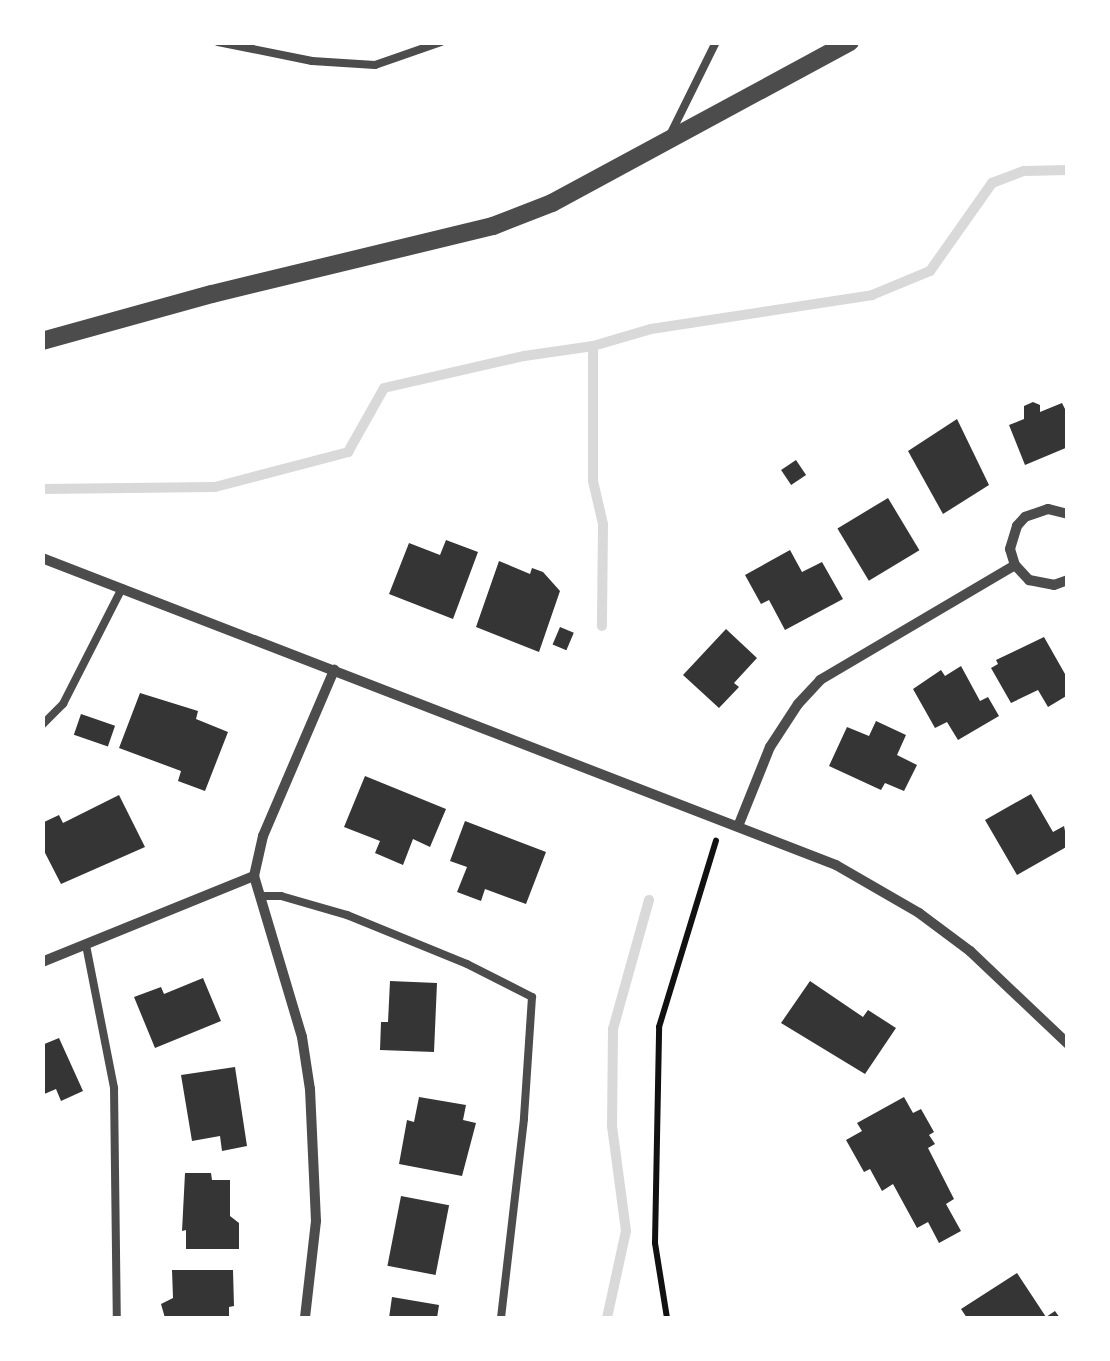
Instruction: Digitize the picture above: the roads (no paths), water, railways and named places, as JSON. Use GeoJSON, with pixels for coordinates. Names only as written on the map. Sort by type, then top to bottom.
{"type":"FeatureCollection","features":[{"type":"Feature","properties":{"kind":"street"},"geometry":{"type":"LineString","coordinates":[[42,341],[212,294],[494,226],[552,203],[850,42]]}},
{"type":"Feature","properties":{"kind":"street"},"geometry":{"type":"LineString","coordinates":[[1068,514],[1048,509],[1025,517],[1012,537],[1015,565],[1029,580],[1041,585],[1068,580]]}},
{"type":"Feature","properties":{"kind":"street"},"geometry":{"type":"LineString","coordinates":[[42,558],[739,824],[836,865],[918,913],[994,971],[1068,1044]]}},
{"type":"Feature","properties":{"kind":"street"},"geometry":{"type":"LineString","coordinates":[[739,824],[770,747],[808,691],[864,651],[1015,565]]}},
{"type":"Feature","properties":{"kind":"street"},"geometry":{"type":"LineString","coordinates":[[305,1318],[316,1221],[313,1116],[302,1037],[254,876],[263,836],[334,670]]}},
{"type":"Feature","properties":{"kind":"street"},"geometry":{"type":"LineString","coordinates":[[42,962],[254,876]]}},
{"type":"Feature","properties":{"kind":"lane"},"geometry":{"type":"LineString","coordinates":[[218,42],[312,62],[375,65],[441,42]]}},
{"type":"Feature","properties":{"kind":"lane"},"geometry":{"type":"LineString","coordinates":[[666,142],[716,42]]}},
{"type":"Feature","properties":{"kind":"lane"},"geometry":{"type":"LineString","coordinates":[[42,725],[63,704],[122,588]]}},
{"type":"Feature","properties":{"kind":"lane"},"geometry":{"type":"LineString","coordinates":[[261,896],[281,896],[347,916],[467,964],[532,997],[524,1119],[500,1318]]}},
{"type":"Feature","properties":{"kind":"lane"},"geometry":{"type":"LineString","coordinates":[[86,944],[114,1088],[117,1318]]}},
{"type":"Feature","properties":{"kind":"waterway"},"geometry":{"type":"LineString","coordinates":[[42,489],[215,487],[348,452],[384,388],[524,356],[593,346],[651,329],[872,295],[930,271],[992,183],[1024,171],[1068,170]]}},
{"type":"Feature","properties":{"kind":"waterway"},"geometry":{"type":"LineString","coordinates":[[593,346],[593,481],[603,524],[602,626]]}},
{"type":"Feature","properties":{"kind":"waterway"},"geometry":{"type":"LineString","coordinates":[[607,1318],[626,1231],[612,1126],[613,1029],[649,900]]}}]}
